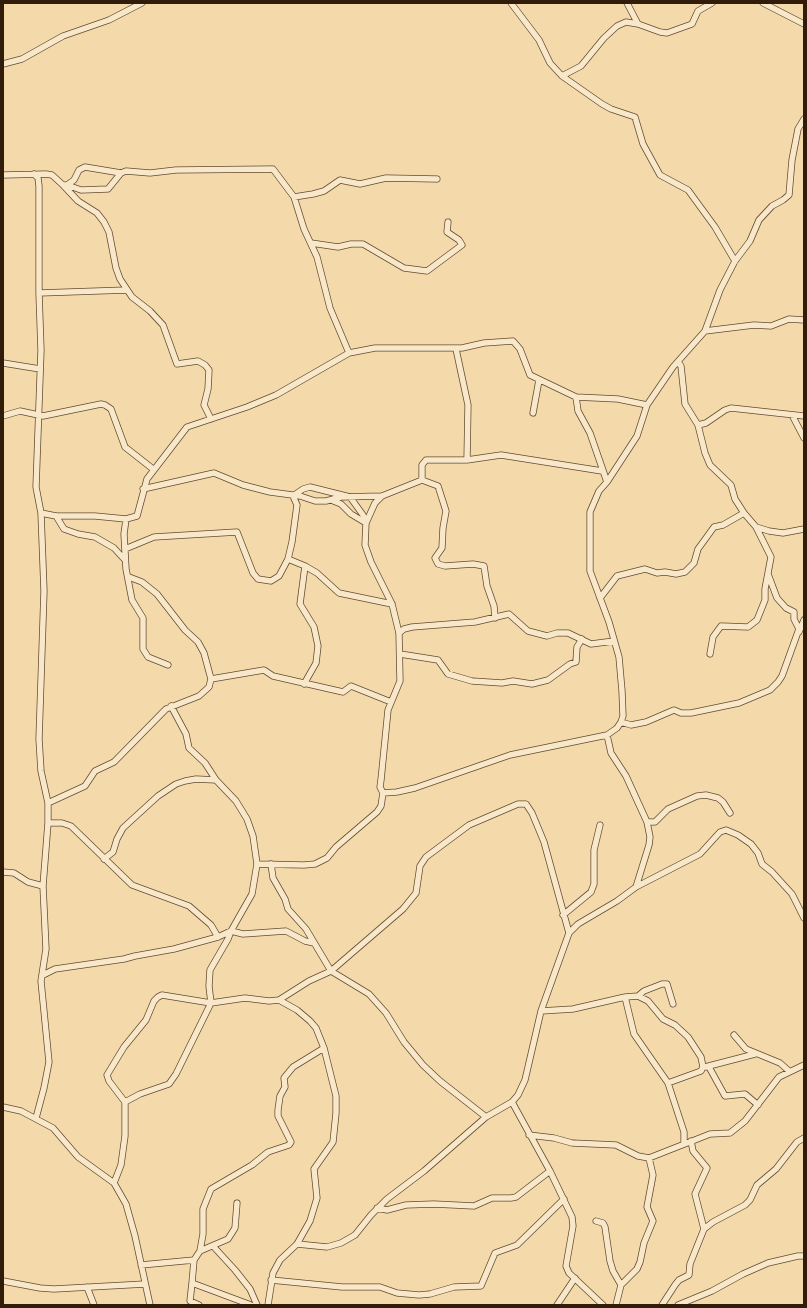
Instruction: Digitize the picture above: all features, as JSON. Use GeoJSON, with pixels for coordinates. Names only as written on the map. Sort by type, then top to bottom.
{"type":"FeatureCollection","features":[{"type":"Feature","properties":{"kind":"street"},"geometry":{"type":"LineString","coordinates":[[3,64],[22,59],[63,36],[109,20],[142,3]]}},
{"type":"Feature","properties":{"kind":"street"},"geometry":{"type":"LineString","coordinates":[[511,3],[539,40],[550,63],[562,76],[602,104],[636,117],[643,144],[660,175],[688,190],[715,227],[735,261]]}},
{"type":"Feature","properties":{"kind":"street"},"geometry":{"type":"LineString","coordinates":[[626,3],[638,24]]}},
{"type":"Feature","properties":{"kind":"street"},"geometry":{"type":"LineString","coordinates":[[562,76],[581,66],[604,38],[617,26],[626,22],[667,33],[692,24],[698,11],[712,3]]}},
{"type":"Feature","properties":{"kind":"street"},"geometry":{"type":"LineString","coordinates":[[763,3],[804,24]]}},
{"type":"Feature","properties":{"kind":"street"},"geometry":{"type":"LineString","coordinates":[[383,793],[415,788],[510,756],[607,734],[617,728],[621,722],[623,716],[619,657],[590,571],[590,512],[599,491],[607,482],[637,436],[647,405],[678,362],[704,331],[720,290],[735,261],[750,241],[759,220],[772,206],[783,200],[789,194],[792,160],[798,129],[804,119]]}},
{"type":"Feature","properties":{"kind":"street"},"geometry":{"type":"LineString","coordinates":[[65,185],[74,180],[79,170],[85,167],[121,173],[150,173],[176,170],[274,169],[294,197],[317,257],[330,308],[349,353]]}},
{"type":"Feature","properties":{"kind":"street"},"geometry":{"type":"LineString","coordinates":[[65,185],[81,190],[108,189],[121,173]]}},
{"type":"Feature","properties":{"kind":"street"},"geometry":{"type":"LineString","coordinates":[[34,174],[38,178],[40,186],[40,369],[36,487],[41,513],[44,591],[39,739],[42,771],[48,803],[48,823],[42,886],[46,949],[42,996],[47,1029],[49,1062],[36,1118]]}},
{"type":"Feature","properties":{"kind":"street"},"geometry":{"type":"LineString","coordinates":[[3,175],[52,175],[65,185],[78,201],[97,213],[109,232],[116,268],[127,290],[150,311],[163,326],[177,364],[198,361],[205,365],[209,370],[208,389],[204,405],[211,419]]}},
{"type":"Feature","properties":{"kind":"street"},"geometry":{"type":"LineString","coordinates":[[294,197],[314,194],[340,180],[360,184],[386,178],[437,179]]}},
{"type":"Feature","properties":{"kind":"street"},"geometry":{"type":"LineString","coordinates":[[311,243],[329,247],[363,244],[404,268],[427,271],[462,245],[459,240],[447,232],[448,222]]}},
{"type":"Feature","properties":{"kind":"street"},"geometry":{"type":"LineString","coordinates":[[39,293],[127,290]]}},
{"type":"Feature","properties":{"kind":"street"},"geometry":{"type":"LineString","coordinates":[[704,331],[754,325],[771,326],[789,319],[804,320]]}},
{"type":"Feature","properties":{"kind":"street"},"geometry":{"type":"LineString","coordinates":[[41,513],[56,516],[95,516],[126,519],[137,516],[143,489],[153,469],[186,427],[276,395],[349,353],[376,348],[422,347],[456,349],[484,343],[506,340],[513,341],[520,349],[527,371],[530,375],[539,380],[576,396],[618,399],[647,405]]}},
{"type":"Feature","properties":{"kind":"street"},"geometry":{"type":"LineString","coordinates":[[456,349],[468,405],[467,460]]}},
{"type":"Feature","properties":{"kind":"street"},"geometry":{"type":"LineString","coordinates":[[678,362],[681,366],[686,404],[698,425],[704,453],[710,465],[731,485],[734,499],[744,514],[756,527],[771,557],[765,600],[757,620],[748,627],[721,626],[713,637],[710,654]]}},
{"type":"Feature","properties":{"kind":"street"},"geometry":{"type":"LineString","coordinates":[[3,363],[40,369]]}},
{"type":"Feature","properties":{"kind":"street"},"geometry":{"type":"LineString","coordinates":[[533,414],[539,380]]}},
{"type":"Feature","properties":{"kind":"street"},"geometry":{"type":"LineString","coordinates":[[576,396],[578,411],[590,432],[607,482]]}},
{"type":"Feature","properties":{"kind":"street"},"geometry":{"type":"LineString","coordinates":[[3,416],[20,411],[30,412],[38,416],[56,415],[101,404],[105,405],[111,409],[125,447],[153,469]]}},
{"type":"Feature","properties":{"kind":"street"},"geometry":{"type":"LineString","coordinates":[[698,425],[706,423],[725,410],[731,408],[804,416]]}},
{"type":"Feature","properties":{"kind":"street"},"geometry":{"type":"LineString","coordinates":[[792,415],[804,438]]}},
{"type":"Feature","properties":{"kind":"street"},"geometry":{"type":"LineString","coordinates":[[422,480],[422,465],[426,460],[467,460],[501,455],[602,471]]}},
{"type":"Feature","properties":{"kind":"street"},"geometry":{"type":"LineString","coordinates":[[143,489],[214,473],[243,485],[270,492],[300,496],[315,502],[350,497],[382,496],[422,480],[438,486],[446,510],[442,548],[435,558],[438,564],[445,566],[473,564],[484,566],[494,606],[495,618]]}},
{"type":"Feature","properties":{"kind":"street"},"geometry":{"type":"LineString","coordinates":[[293,496],[303,488],[310,487],[350,497],[363,515],[366,523]]}},
{"type":"Feature","properties":{"kind":"street"},"geometry":{"type":"LineString","coordinates":[[125,548],[154,537],[178,537],[232,531],[237,532],[240,536],[252,572],[258,579],[271,581],[279,576],[288,559],[297,505],[293,496]]}},
{"type":"Feature","properties":{"kind":"street"},"geometry":{"type":"LineString","coordinates":[[257,864],[315,864],[327,858],[336,847],[377,812],[381,806],[383,793],[380,786],[388,710],[400,681],[399,633],[392,604],[365,545],[366,523],[375,503],[382,496]]}},
{"type":"Feature","properties":{"kind":"street"},"geometry":{"type":"LineString","coordinates":[[331,500],[341,504],[351,514],[366,523]]}},
{"type":"Feature","properties":{"kind":"street"},"geometry":{"type":"LineString","coordinates":[[600,598],[617,576],[645,569],[656,573],[665,572],[676,574],[685,572],[694,563],[698,549],[714,527],[723,525],[744,514]]}},
{"type":"Feature","properties":{"kind":"street"},"geometry":{"type":"LineString","coordinates":[[56,516],[64,529],[78,534],[95,537],[114,548],[125,560]]}},
{"type":"Feature","properties":{"kind":"street"},"geometry":{"type":"LineString","coordinates":[[126,519],[125,560],[132,600],[144,622],[142,638],[143,649],[148,657],[168,665]]}},
{"type":"Feature","properties":{"kind":"street"},"geometry":{"type":"LineString","coordinates":[[756,527],[783,533],[804,529]]}},
{"type":"Feature","properties":{"kind":"street"},"geometry":{"type":"LineString","coordinates":[[288,559],[306,566],[339,593],[392,604]]}},
{"type":"Feature","properties":{"kind":"street"},"geometry":{"type":"LineString","coordinates":[[304,684],[316,663],[318,646],[314,627],[300,604],[306,566]]}},
{"type":"Feature","properties":{"kind":"street"},"geometry":{"type":"LineString","coordinates":[[768,574],[777,598],[786,608],[794,612],[794,619],[799,632]]}},
{"type":"Feature","properties":{"kind":"street"},"geometry":{"type":"LineString","coordinates":[[48,803],[85,786],[95,772],[114,762],[171,706],[199,696],[209,687],[211,679],[204,653],[198,642],[185,630],[157,594],[142,582],[129,577]]}},
{"type":"Feature","properties":{"kind":"street"},"geometry":{"type":"LineString","coordinates":[[399,633],[404,629],[412,627],[475,622],[509,614],[528,630],[547,636],[557,633],[568,633],[591,644],[614,641]]}},
{"type":"Feature","properties":{"kind":"street"},"geometry":{"type":"LineString","coordinates":[[621,722],[631,725],[656,719],[674,710],[681,713],[691,713],[721,707],[739,703],[770,690],[782,676],[804,620]]}},
{"type":"Feature","properties":{"kind":"street"},"geometry":{"type":"LineString","coordinates":[[400,654],[438,660],[448,674],[472,681],[502,683],[513,681],[532,684],[555,676],[570,664],[576,662],[577,647],[582,639]]}},
{"type":"Feature","properties":{"kind":"street"},"geometry":{"type":"LineString","coordinates":[[211,679],[237,676],[259,670],[274,676],[304,684],[342,692],[351,686],[391,702]]}},
{"type":"Feature","properties":{"kind":"street"},"geometry":{"type":"LineString","coordinates":[[125,1102],[140,1094],[169,1084],[176,1074],[210,1003],[210,970],[252,894],[257,864],[253,836],[247,819],[236,801],[216,780],[205,763],[189,748],[186,734],[171,706]]}},
{"type":"Feature","properties":{"kind":"street"},"geometry":{"type":"LineString","coordinates":[[607,734],[611,753],[626,776],[647,822],[650,837],[649,846],[636,887]]}},
{"type":"Feature","properties":{"kind":"street"},"geometry":{"type":"LineString","coordinates":[[104,859],[113,852],[117,839],[124,828],[158,796],[176,784],[185,781],[196,779],[216,780]]}},
{"type":"Feature","properties":{"kind":"street"},"geometry":{"type":"LineString","coordinates":[[647,822],[655,822],[668,809],[698,796],[706,795],[718,798],[723,802],[730,813]]}},
{"type":"Feature","properties":{"kind":"street"},"geometry":{"type":"LineString","coordinates":[[114,1183],[121,1165],[125,1136],[125,1102],[106,1075],[124,1047],[146,1020],[154,1001],[162,995],[210,1003],[245,998],[269,1001],[279,1000],[309,981],[332,971],[403,909],[416,893],[420,866],[426,857],[469,825],[518,804],[526,804],[532,813],[544,842],[569,933]]}},
{"type":"Feature","properties":{"kind":"street"},"geometry":{"type":"LineString","coordinates":[[48,823],[62,823],[71,826],[132,885],[189,906],[211,925],[218,937]]}},
{"type":"Feature","properties":{"kind":"street"},"geometry":{"type":"LineString","coordinates":[[563,915],[591,892],[594,884],[594,850],[600,825]]}},
{"type":"Feature","properties":{"kind":"street"},"geometry":{"type":"LineString","coordinates":[[297,1244],[327,1247],[341,1244],[355,1236],[377,1208],[424,1171],[486,1117],[512,1102],[518,1095],[525,1080],[541,1011],[569,933],[578,924],[617,902],[636,887],[700,854],[713,838],[726,830],[742,837],[751,844],[758,853],[762,864],[772,872],[792,894],[804,918]]}},
{"type":"Feature","properties":{"kind":"street"},"geometry":{"type":"LineString","coordinates":[[271,864],[273,878],[285,899],[288,909],[306,928],[332,971],[369,994],[386,1013],[404,1042],[423,1065],[440,1081],[486,1117]]}},
{"type":"Feature","properties":{"kind":"street"},"geometry":{"type":"LineString","coordinates":[[3,872],[14,873],[28,882],[42,886]]}},
{"type":"Feature","properties":{"kind":"street"},"geometry":{"type":"LineString","coordinates":[[43,975],[55,969],[124,959],[174,949],[218,937],[231,931],[243,934],[286,931],[305,941],[314,943]]}},
{"type":"Feature","properties":{"kind":"street"},"geometry":{"type":"LineString","coordinates":[[638,996],[644,991],[662,984],[667,984],[673,1004]]}},
{"type":"Feature","properties":{"kind":"street"},"geometry":{"type":"LineString","coordinates":[[541,1011],[573,1009],[625,997],[638,996],[648,1001],[663,1019],[675,1025],[688,1037],[725,1096],[744,1094],[758,1105]]}},
{"type":"Feature","properties":{"kind":"street"},"geometry":{"type":"LineString","coordinates":[[625,997],[634,1034],[668,1083],[684,1132],[684,1144]]}},
{"type":"Feature","properties":{"kind":"street"},"geometry":{"type":"LineString","coordinates":[[268,1305],[273,1274],[280,1260],[297,1244],[310,1221],[317,1198],[314,1167],[331,1146],[334,1135],[336,1096],[324,1048],[316,1028],[298,1010],[279,1000]]}},
{"type":"Feature","properties":{"kind":"street"},"geometry":{"type":"LineString","coordinates":[[734,1035],[746,1049],[780,1063],[789,1071]]}},
{"type":"Feature","properties":{"kind":"street"},"geometry":{"type":"LineString","coordinates":[[199,1305],[190,1301],[194,1260],[200,1251],[203,1234],[203,1209],[211,1189],[252,1165],[268,1152],[291,1142],[278,1116],[280,1096],[285,1087],[284,1078],[293,1067],[324,1048]]}},
{"type":"Feature","properties":{"kind":"street"},"geometry":{"type":"LineString","coordinates":[[668,1083],[687,1075],[698,1073],[706,1067],[755,1054]]}},
{"type":"Feature","properties":{"kind":"street"},"geometry":{"type":"LineString","coordinates":[[529,1135],[554,1138],[572,1143],[616,1145],[638,1156],[649,1158],[710,1134],[730,1133],[745,1121],[779,1077],[804,1065]]}},
{"type":"Feature","properties":{"kind":"street"},"geometry":{"type":"LineString","coordinates":[[512,1102],[550,1172],[572,1217],[574,1226],[566,1266],[569,1273],[603,1305]]}},
{"type":"Feature","properties":{"kind":"street"},"geometry":{"type":"LineString","coordinates":[[3,1107],[21,1111],[53,1128],[78,1157],[114,1183],[126,1204],[150,1305]]}},
{"type":"Feature","properties":{"kind":"street"},"geometry":{"type":"LineString","coordinates":[[662,1305],[679,1280],[689,1275],[690,1264],[704,1229],[713,1222],[745,1205],[750,1200],[757,1184],[776,1169],[797,1142],[804,1138]]}},
{"type":"Feature","properties":{"kind":"street"},"geometry":{"type":"LineString","coordinates":[[691,1141],[693,1151],[707,1168],[694,1194],[704,1229]]}},
{"type":"Feature","properties":{"kind":"street"},"geometry":{"type":"LineString","coordinates":[[616,1305],[621,1286],[637,1269],[644,1243],[653,1221],[647,1207],[653,1175],[649,1158]]}},
{"type":"Feature","properties":{"kind":"street"},"geometry":{"type":"LineString","coordinates":[[377,1208],[387,1210],[406,1205],[434,1204],[474,1206],[492,1198],[516,1197],[550,1172]]}},
{"type":"Feature","properties":{"kind":"street"},"geometry":{"type":"LineString","coordinates":[[272,1280],[342,1287],[380,1287],[397,1293],[419,1295],[430,1294],[454,1287],[482,1286],[494,1252],[517,1245],[564,1199]]}},
{"type":"Feature","properties":{"kind":"street"},"geometry":{"type":"LineString","coordinates":[[200,1251],[228,1239],[234,1228],[237,1203]]}},
{"type":"Feature","properties":{"kind":"street"},"geometry":{"type":"LineString","coordinates":[[596,1221],[603,1223],[605,1227],[610,1261],[613,1271],[621,1286]]}},
{"type":"Feature","properties":{"kind":"street"},"geometry":{"type":"LineString","coordinates":[[213,1246],[243,1279],[250,1289],[257,1305]]}},
{"type":"Feature","properties":{"kind":"street"},"geometry":{"type":"LineString","coordinates":[[678,1305],[712,1291],[743,1274],[768,1263],[804,1256]]}},
{"type":"Feature","properties":{"kind":"street"},"geometry":{"type":"LineString","coordinates":[[141,1266],[194,1260]]}},
{"type":"Feature","properties":{"kind":"street"},"geometry":{"type":"LineString","coordinates":[[557,1305],[575,1278]]}},
{"type":"Feature","properties":{"kind":"street"},"geometry":{"type":"LineString","coordinates":[[3,1281],[40,1288],[145,1284]]}},
{"type":"Feature","properties":{"kind":"street"},"geometry":{"type":"LineString","coordinates":[[192,1283],[251,1305]]}},
{"type":"Feature","properties":{"kind":"street"},"geometry":{"type":"LineString","coordinates":[[87,1287],[94,1305]]}}]}
